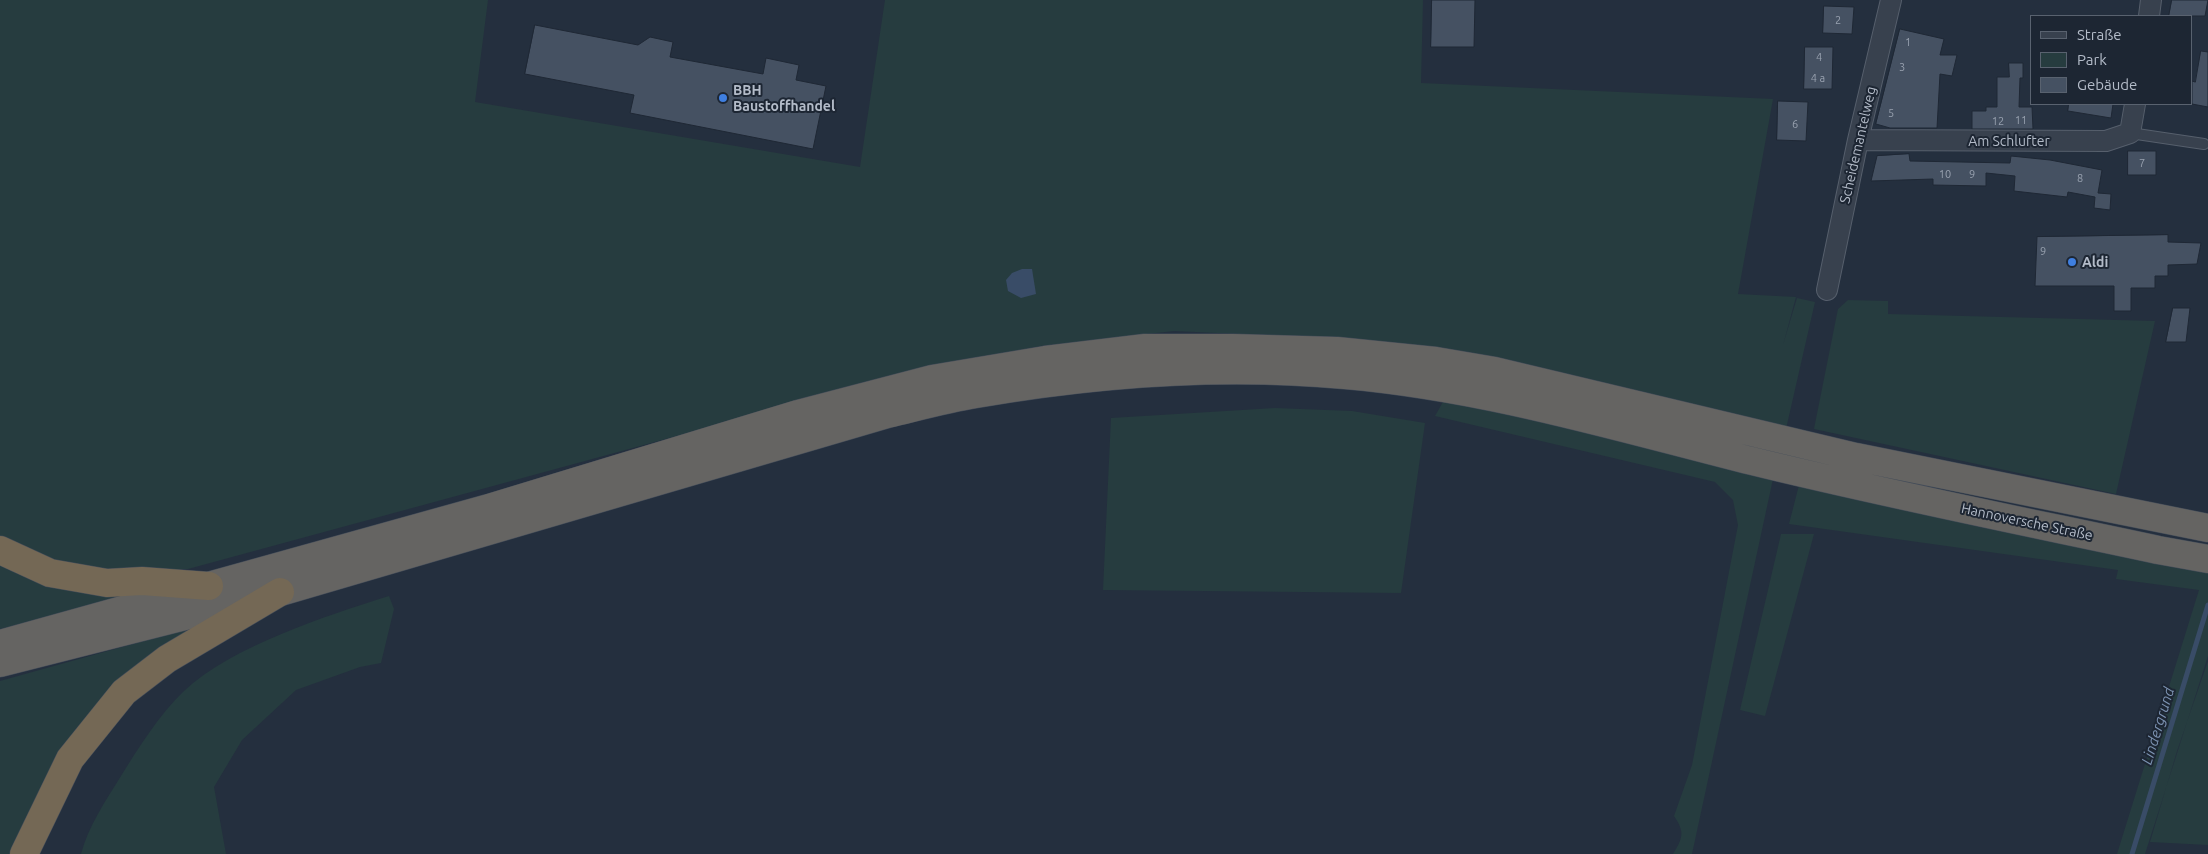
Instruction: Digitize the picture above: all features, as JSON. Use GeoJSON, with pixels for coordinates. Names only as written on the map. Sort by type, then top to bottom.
{"type":"FeatureCollection","features":[{"type":"Feature","properties":{"kind":"highway","name":"Hannoversche Straße"},"geometry":{"type":"LineString","coordinates":[[0,644],[498,505],[798,414],[932,379],[1045,360],[1145,348],[1337,351],[1436,361],[1495,371],[1856,457],[2208,528]]}},
{"type":"Feature","properties":{"kind":"highway","name":"Hannoversche Straße"},"geometry":{"type":"LineString","coordinates":[[0,663],[280,592],[888,414],[974,394],[1137,373],[1257,371],[1344,374],[1436,386],[1517,401],[1847,484],[2208,559]]}},
{"type":"Feature","properties":{"kind":"highway"},"geometry":{"type":"LineString","coordinates":[[0,550],[50,573],[59,575],[107,583],[142,581],[208,586]]}},
{"type":"Feature","properties":{"kind":"highway"},"geometry":{"type":"LineString","coordinates":[[24,854],[70,759],[124,692],[167,659],[280,592]]}},
{"type":"Feature","properties":{"kind":"street","name":"Scheidemantelweg"},"geometry":{"type":"LineString","coordinates":[[1827,290],[1858,140],[1891,0]]}},
{"type":"Feature","properties":{"kind":"street"},"geometry":{"type":"LineString","coordinates":[[2149,15],[2151,0]]}},
{"type":"Feature","properties":{"kind":"street"},"geometry":{"type":"LineString","coordinates":[[2130,133],[2135,105]]}},
{"type":"Feature","properties":{"kind":"street","name":"Am Schlufter"},"geometry":{"type":"LineString","coordinates":[[1858,140],[2106,141],[2130,133]]}},
{"type":"Feature","properties":{"kind":"lane"},"geometry":{"type":"LineString","coordinates":[[2130,133],[2204,144]]}},
{"type":"Feature","properties":{"kind":"green space"},"geometry":{"type":"Polygon","coordinates":[[[0,0],[488,0],[475,102],[860,167],[885,0],[1423,0],[1421,83],[1773,99],[1738,294],[1796,297],[1783,345],[1797,298],[1815,302],[1786,429],[1326,338],[1174,331],[1041,346],[912,372],[188,569],[108,573],[53,564],[0,539],[0,0]]]}},
{"type":"Feature","properties":{"kind":"green space"},"geometry":{"type":"Polygon","coordinates":[[[1848,300],[1888,301],[1888,314],[2155,321],[2116,494],[1814,429],[1838,309],[1848,300]]]}},
{"type":"Feature","properties":{"kind":"green space"},"geometry":{"type":"Polygon","coordinates":[[[1444,400],[1502,411],[1773,479],[1692,854],[1673,854],[1681,839],[1680,826],[1674,816],[1692,765],[1738,525],[1733,500],[1715,482],[1435,416],[1444,400]]]}},
{"type":"Feature","properties":{"kind":"green space"},"geometry":{"type":"Polygon","coordinates":[[[1275,408],[1352,411],[1425,423],[1401,593],[1103,590],[1111,418],[1275,408]]]}},
{"type":"Feature","properties":{"kind":"green space"},"geometry":{"type":"Polygon","coordinates":[[[1799,485],[2208,570],[2208,656],[2145,854],[2117,854],[2199,590],[2116,579],[2118,570],[1789,524],[1799,485]]]}},
{"type":"Feature","properties":{"kind":"green space"},"geometry":{"type":"Polygon","coordinates":[[[1781,534],[1814,534],[1765,716],[1740,710],[1781,534]]]}},
{"type":"Feature","properties":{"kind":"green space"},"geometry":{"type":"Polygon","coordinates":[[[0,561],[123,592],[124,599],[0,629],[0,561]]]}},
{"type":"Feature","properties":{"kind":"green space"},"geometry":{"type":"Polygon","coordinates":[[[389,596],[394,609],[381,663],[360,667],[296,690],[242,740],[214,787],[226,854],[81,854],[93,824],[128,765],[158,721],[184,691],[227,660],[253,646],[309,623],[389,596]]]}},
{"type":"Feature","properties":{"kind":"green space"},"geometry":{"type":"Polygon","coordinates":[[[201,625],[160,649],[11,854],[0,854],[0,681],[201,625]]]}},
{"type":"Feature","properties":{"kind":"green space"},"geometry":{"type":"Polygon","coordinates":[[[2208,661],[2208,845],[2150,842],[2177,751],[2208,661]]]}},
{"type":"Feature","properties":{"kind":"water"},"geometry":{"type":"Polygon","coordinates":[[[1022,269],[1032,269],[1036,294],[1021,298],[1008,291],[1006,280],[1012,273],[1022,269]]]}},
{"type":"Feature","properties":{"kind":"building"},"geometry":{"type":"Polygon","coordinates":[[[1432,0],[1475,0],[1474,47],[1431,47],[1432,0]]]}},
{"type":"Feature","properties":{"kind":"building"},"geometry":{"type":"Polygon","coordinates":[[[2172,0],[2208,0],[2205,16],[2169,15],[2172,0]]]}},
{"type":"Feature","properties":{"kind":"building"},"geometry":{"type":"Polygon","coordinates":[[[1824,6],[1854,7],[1852,34],[1823,33],[1824,6]]]}},
{"type":"Feature","properties":{"kind":"building"},"geometry":{"type":"Polygon","coordinates":[[[535,25],[638,45],[650,37],[673,42],[670,57],[763,74],[766,58],[799,65],[796,80],[826,86],[813,149],[630,113],[634,95],[525,74],[535,25]]]}},
{"type":"Feature","properties":{"kind":"building"},"geometry":{"type":"Polygon","coordinates":[[[1900,29],[1944,39],[1940,55],[1957,55],[1952,76],[1940,74],[1937,128],[1890,128],[1876,124],[1900,29]]]}},
{"type":"Feature","properties":{"kind":"building"},"geometry":{"type":"Polygon","coordinates":[[[1805,47],[1833,47],[1832,89],[1804,89],[1805,47]]]}},
{"type":"Feature","properties":{"kind":"building"},"geometry":{"type":"Polygon","coordinates":[[[2201,51],[2208,52],[2208,107],[2193,104],[2193,81],[2195,82],[2201,51]]]}},
{"type":"Feature","properties":{"kind":"building"},"geometry":{"type":"Polygon","coordinates":[[[2009,63],[2023,63],[2023,78],[2020,78],[2019,107],[2032,107],[2033,129],[1972,129],[1972,111],[1986,111],[1986,107],[1997,107],[1997,77],[2009,77],[2009,63]]]}},
{"type":"Feature","properties":{"kind":"building"},"geometry":{"type":"Polygon","coordinates":[[[1778,101],[1808,102],[1806,141],[1777,140],[1778,101]]]}},
{"type":"Feature","properties":{"kind":"building"},"geometry":{"type":"Polygon","coordinates":[[[2069,105],[2113,105],[2111,118],[2068,111],[2069,105]]]}},
{"type":"Feature","properties":{"kind":"building"},"geometry":{"type":"Polygon","coordinates":[[[2128,151],[2156,151],[2156,175],[2128,175],[2128,151]]]}},
{"type":"Feature","properties":{"kind":"building"},"geometry":{"type":"Polygon","coordinates":[[[1909,154],[1910,161],[2010,163],[2011,156],[2050,160],[2102,170],[2098,193],[2111,194],[2110,210],[2094,208],[2095,197],[2068,192],[2067,197],[2014,191],[2015,176],[1986,173],[1986,186],[1933,185],[1933,179],[1871,181],[1877,156],[1909,154]]]}},
{"type":"Feature","properties":{"kind":"building"},"geometry":{"type":"Polygon","coordinates":[[[2168,235],[2168,242],[2201,243],[2197,264],[2168,265],[2168,276],[2155,276],[2155,288],[2131,288],[2131,311],[2114,311],[2114,286],[2035,286],[2037,237],[2168,235]]]}},
{"type":"Feature","properties":{"kind":"building"},"geometry":{"type":"Polygon","coordinates":[[[2173,308],[2190,308],[2186,342],[2166,342],[2173,308]]]}},
{"type":"Feature","properties":{"kind":"waterway","name":"Lindergrund"},"geometry":{"type":"LineString","coordinates":[[2132,854],[2208,605]]}},
{"type":"Feature","properties":{"kind":"place","name":"BBH Baustoffhandel"},"geometry":{"type":"Point","coordinates":[723,98]}},
{"type":"Feature","properties":{"kind":"place","name":"Aldi"},"geometry":{"type":"Point","coordinates":[2072,262]}}]}
